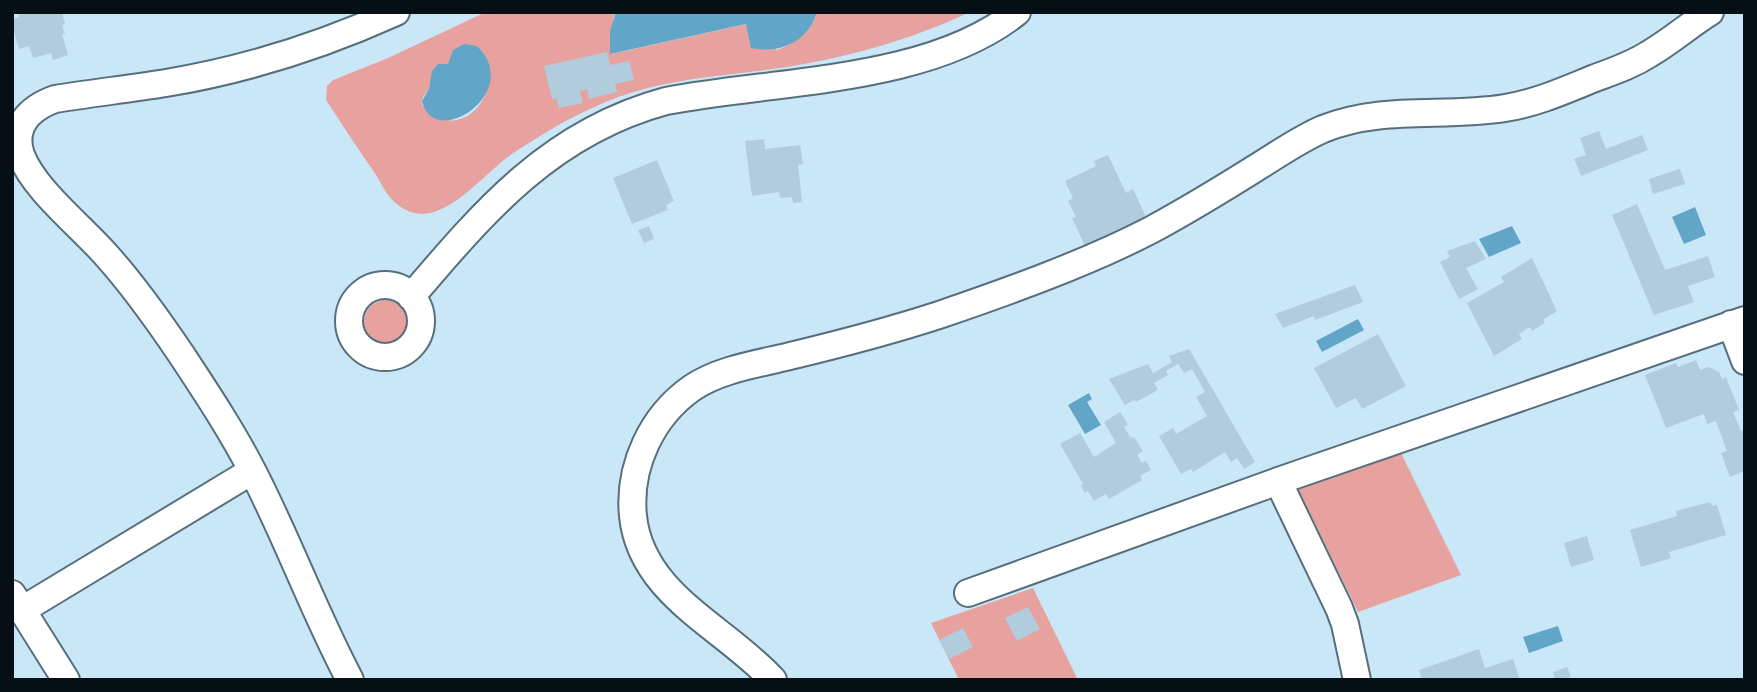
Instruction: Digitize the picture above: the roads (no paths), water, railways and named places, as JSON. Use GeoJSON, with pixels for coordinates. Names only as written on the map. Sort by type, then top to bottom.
{"type":"FeatureCollection","features":[{"type":"Feature","properties":{"kind":"street"},"geometry":{"type":"LineString","coordinates":[[350,680],[252,471],[181,355],[143,300],[107,256],[34,177],[22,157],[19,131],[27,114],[55,99],[166,83],[247,65],[336,37],[396,12]]}},
{"type":"Feature","properties":{"kind":"street"},"geometry":{"type":"LineString","coordinates":[[411,297],[507,190],[547,157],[593,129],[647,106],[666,101],[850,75],[903,63],[978,38],[1017,12]]}},
{"type":"Feature","properties":{"kind":"street"},"geometry":{"type":"LineString","coordinates":[[773,680],[751,658],[700,619],[669,589],[650,563],[636,528],[633,501],[643,449],[668,408],[694,386],[726,372],[848,342],[939,315],[1095,255],[1167,221],[1301,139],[1324,128],[1383,114],[1466,112],[1503,109],[1538,102],[1634,63],[1710,12]]}},
{"type":"Feature","properties":{"kind":"street"},"geometry":{"type":"LineString","coordinates":[[968,593],[1278,481],[1738,322],[1745,361]]}},
{"type":"Feature","properties":{"kind":"street"},"geometry":{"type":"LineString","coordinates":[[66,680],[17,602],[252,471]]}},
{"type":"Feature","properties":{"kind":"street"},"geometry":{"type":"LineString","coordinates":[[1278,481],[1339,608],[1357,680]]}},
{"type":"Feature","properties":{"kind":"water"},"geometry":{"type":"Polygon","coordinates":[[[616,12],[817,12],[813,22],[800,38],[782,47],[751,48],[746,24],[610,54],[610,31],[616,12]]]}},
{"type":"Feature","properties":{"kind":"water"},"geometry":{"type":"Polygon","coordinates":[[[464,44],[477,46],[489,64],[490,81],[484,97],[472,110],[457,118],[442,120],[430,115],[422,101],[429,89],[432,71],[438,64],[448,64],[453,50],[464,44]]]}},
{"type":"Feature","properties":{"kind":"water"},"geometry":{"type":"Polygon","coordinates":[[[1695,207],[1706,235],[1684,244],[1672,217],[1695,207]]]}},
{"type":"Feature","properties":{"kind":"water"},"geometry":{"type":"Polygon","coordinates":[[[1512,226],[1521,243],[1489,257],[1479,239],[1512,226]]]}},
{"type":"Feature","properties":{"kind":"water"},"geometry":{"type":"Polygon","coordinates":[[[1358,319],[1364,330],[1322,352],[1316,341],[1358,319]]]}},
{"type":"Feature","properties":{"kind":"water"},"geometry":{"type":"Polygon","coordinates":[[[1089,393],[1092,399],[1087,402],[1101,425],[1085,434],[1068,405],[1089,393]]]}},
{"type":"Feature","properties":{"kind":"water"},"geometry":{"type":"Polygon","coordinates":[[[1558,626],[1563,641],[1529,653],[1523,637],[1558,626]]]}}]}
